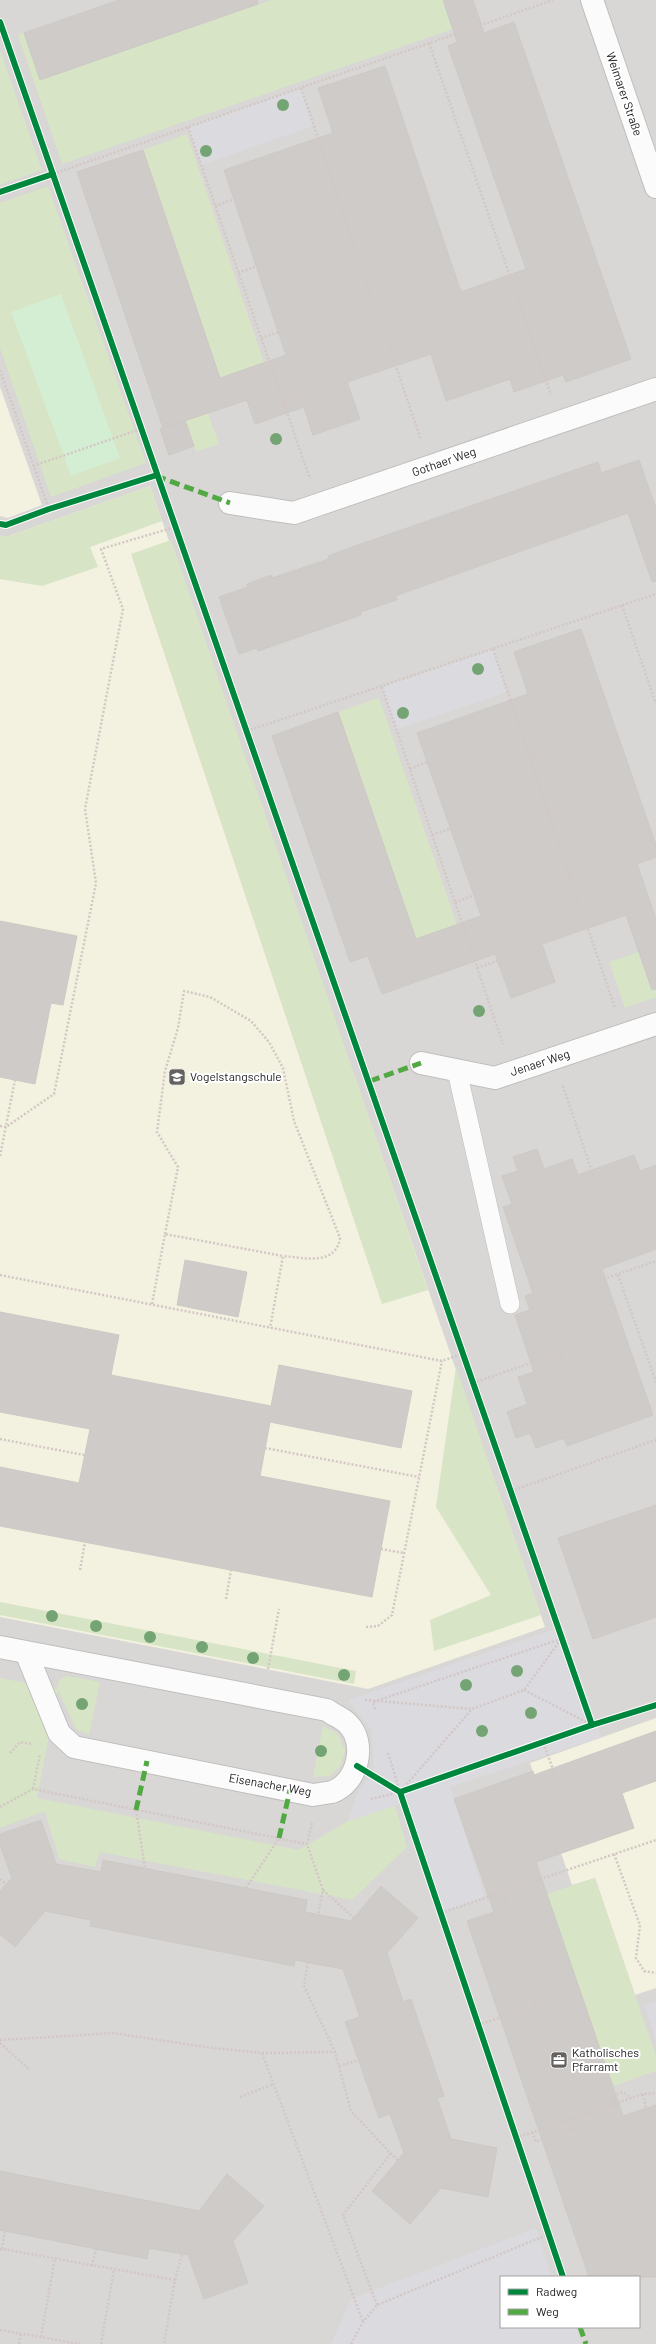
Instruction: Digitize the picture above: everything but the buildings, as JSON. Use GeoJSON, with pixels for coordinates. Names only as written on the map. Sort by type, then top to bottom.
{"type":"FeatureCollection","features":[{"type":"Feature","properties":{"kind":"street","name":"Weimarer Straße"},"geometry":{"type":"LineString","coordinates":[[592,0],[656,187]]}},
{"type":"Feature","properties":{"kind":"street","name":"Gothaer Weg"},"geometry":{"type":"LineString","coordinates":[[230,504],[294,513],[656,389]]}},
{"type":"Feature","properties":{"kind":"street","name":"Jenaer Weg"},"geometry":{"type":"LineString","coordinates":[[421,1063],[495,1078],[656,1024]]}},
{"type":"Feature","properties":{"kind":"street","name":"Eisenacher Weg"},"geometry":{"type":"LineString","coordinates":[[0,1647],[262,1697],[327,1710],[348,1724],[358,1744],[357,1766],[348,1781],[333,1791],[314,1795],[74,1747],[59,1733],[26,1652]]}},
{"type":"Feature","properties":{"kind":"lane"},"geometry":{"type":"LineString","coordinates":[[457,1070],[510,1304]]}},
{"type":"Feature","properties":{"kind":"path"},"geometry":{"type":"LineString","coordinates":[[53,174],[553,0]]}},
{"type":"Feature","properties":{"kind":"path"},"geometry":{"type":"LineString","coordinates":[[0,37],[5,38]]}},
{"type":"Feature","properties":{"kind":"path"},"geometry":{"type":"LineString","coordinates":[[429,43],[560,422]]}},
{"type":"Feature","properties":{"kind":"path"},"geometry":{"type":"LineString","coordinates":[[301,88],[430,467]]}},
{"type":"Feature","properties":{"kind":"path"},"geometry":{"type":"LineString","coordinates":[[188,127],[319,505]]}},
{"type":"Feature","properties":{"kind":"path"},"geometry":{"type":"LineString","coordinates":[[215,206],[234,199]]}},
{"type":"Feature","properties":{"kind":"path"},"geometry":{"type":"LineString","coordinates":[[238,273],[257,266]]}},
{"type":"Feature","properties":{"kind":"path"},"geometry":{"type":"LineString","coordinates":[[261,338],[279,332]]}},
{"type":"Feature","properties":{"kind":"path"},"geometry":{"type":"LineString","coordinates":[[0,370],[49,509]]}},
{"type":"Feature","properties":{"kind":"path"},"geometry":{"type":"LineString","coordinates":[[283,402],[300,395]]}},
{"type":"Feature","properties":{"kind":"path"},"geometry":{"type":"LineString","coordinates":[[33,466],[141,429]]}},
{"type":"Feature","properties":{"kind":"path"},"geometry":{"type":"LineString","coordinates":[[0,1126],[6,1127],[54,1094],[96,883],[85,809],[123,609],[101,549],[175,527]]}},
{"type":"Feature","properties":{"kind":"path"},"geometry":{"type":"LineString","coordinates":[[247,731],[656,594]]}},
{"type":"Feature","properties":{"kind":"path"},"geometry":{"type":"LineString","coordinates":[[622,605],[656,704]]}},
{"type":"Feature","properties":{"kind":"path"},"geometry":{"type":"LineString","coordinates":[[493,649],[624,1035]]}},
{"type":"Feature","properties":{"kind":"path"},"geometry":{"type":"LineString","coordinates":[[382,687],[513,1073]]}},
{"type":"Feature","properties":{"kind":"path"},"geometry":{"type":"LineString","coordinates":[[510,701],[528,695]]}},
{"type":"Feature","properties":{"kind":"path"},"geometry":{"type":"LineString","coordinates":[[530,759],[549,753]]}},
{"type":"Feature","properties":{"kind":"path"},"geometry":{"type":"LineString","coordinates":[[410,769],[427,762]]}},
{"type":"Feature","properties":{"kind":"path"},"geometry":{"type":"LineString","coordinates":[[549,814],[568,808]]}},
{"type":"Feature","properties":{"kind":"path"},"geometry":{"type":"LineString","coordinates":[[432,835],[451,828]]}},
{"type":"Feature","properties":{"kind":"path"},"geometry":{"type":"LineString","coordinates":[[569,874],[588,867]]}},
{"type":"Feature","properties":{"kind":"path"},"geometry":{"type":"LineString","coordinates":[[455,903],[474,895]]}},
{"type":"Feature","properties":{"kind":"path"},"geometry":{"type":"LineString","coordinates":[[478,968],[497,961]]}},
{"type":"Feature","properties":{"kind":"path"},"geometry":{"type":"LineString","coordinates":[[152,1304],[165,1234],[178,1167],[157,1132],[165,1071],[178,1028],[184,991],[210,997],[251,1020],[270,1042],[283,1068],[294,1121],[340,1238],[339,1248],[332,1254],[316,1260],[283,1256],[165,1234]]}},
{"type":"Feature","properties":{"kind":"path"},"geometry":{"type":"LineString","coordinates":[[0,1156],[15,1080]]}},
{"type":"Feature","properties":{"kind":"path"},"geometry":{"type":"LineString","coordinates":[[567,1099],[599,1193]]}},
{"type":"Feature","properties":{"kind":"path"},"geometry":{"type":"LineString","coordinates":[[270,1328],[283,1256]]}},
{"type":"Feature","properties":{"kind":"path"},"geometry":{"type":"LineString","coordinates":[[581,1287],[656,1261]]}},
{"type":"Feature","properties":{"kind":"path"},"geometry":{"type":"LineString","coordinates":[[0,1275],[442,1361],[462,1354]]}},
{"type":"Feature","properties":{"kind":"path"},"geometry":{"type":"LineString","coordinates":[[618,1275],[656,1382]]}},
{"type":"Feature","properties":{"kind":"path"},"geometry":{"type":"LineString","coordinates":[[473,1383],[560,1353],[563,1362]]}},
{"type":"Feature","properties":{"kind":"path"},"geometry":{"type":"LineString","coordinates":[[366,1627],[378,1626],[392,1614],[442,1361]]}},
{"type":"Feature","properties":{"kind":"path"},"geometry":{"type":"LineString","coordinates":[[651,1368],[656,1367]]}},
{"type":"Feature","properties":{"kind":"path"},"geometry":{"type":"LineString","coordinates":[[0,1439],[84,1456]]}},
{"type":"Feature","properties":{"kind":"path"},"geometry":{"type":"LineString","coordinates":[[511,1491],[656,1440]]}},
{"type":"Feature","properties":{"kind":"path"},"geometry":{"type":"LineString","coordinates":[[265,1448],[419,1477]]}},
{"type":"Feature","properties":{"kind":"path"},"geometry":{"type":"LineString","coordinates":[[80,1570],[84,1542]]}},
{"type":"Feature","properties":{"kind":"path"},"geometry":{"type":"LineString","coordinates":[[381,1549],[404,1553]]}},
{"type":"Feature","properties":{"kind":"path"},"geometry":{"type":"LineString","coordinates":[[226,1599],[231,1570]]}},
{"type":"Feature","properties":{"kind":"path"},"geometry":{"type":"LineString","coordinates":[[262,1697],[279,1610]]}},
{"type":"Feature","properties":{"kind":"path"},"geometry":{"type":"LineString","coordinates":[[562,1638],[524,1690],[472,1708],[373,1702],[562,1638]]}},
{"type":"Feature","properties":{"kind":"path"},"geometry":{"type":"LineString","coordinates":[[524,1690],[592,1725]]}},
{"type":"Feature","properties":{"kind":"path"},"geometry":{"type":"LineString","coordinates":[[373,1702],[377,1717]]}},
{"type":"Feature","properties":{"kind":"path"},"geometry":{"type":"LineString","coordinates":[[386,1747],[400,1792],[472,1708]]}},
{"type":"Feature","properties":{"kind":"path"},"geometry":{"type":"LineString","coordinates":[[10,1753],[20,1742],[34,1744]]}},
{"type":"Feature","properties":{"kind":"path"},"geometry":{"type":"LineString","coordinates":[[543,1742],[562,1792]]}},
{"type":"Feature","properties":{"kind":"path"},"geometry":{"type":"LineString","coordinates":[[0,1807],[33,1789],[307,1844]]}},
{"type":"Feature","properties":{"kind":"path"},"geometry":{"type":"LineString","coordinates":[[314,1795],[314,1812],[307,1844],[323,1890],[354,1918]]}},
{"type":"Feature","properties":{"kind":"path"},"geometry":{"type":"LineString","coordinates":[[136,1810],[145,1868]]}},
{"type":"Feature","properties":{"kind":"path"},"geometry":{"type":"LineString","coordinates":[[246,1888],[279,1838]]}},
{"type":"Feature","properties":{"kind":"path"},"geometry":{"type":"LineString","coordinates":[[441,1913],[656,1840]]}},
{"type":"Feature","properties":{"kind":"path"},"geometry":{"type":"LineString","coordinates":[[614,1854],[640,1925],[636,1958],[644,1971],[656,1973]]}},
{"type":"Feature","properties":{"kind":"path"},"geometry":{"type":"LineString","coordinates":[[0,1879],[6,1884]]}},
{"type":"Feature","properties":{"kind":"path"},"geometry":{"type":"LineString","coordinates":[[318,1915],[323,1890]]}},
{"type":"Feature","properties":{"kind":"path"},"geometry":{"type":"LineString","coordinates":[[502,1892],[507,1908]]}},
{"type":"Feature","properties":{"kind":"path"},"geometry":{"type":"LineString","coordinates":[[308,1962],[304,1986],[335,2052],[351,2110],[398,2161]]}},
{"type":"Feature","properties":{"kind":"path"},"geometry":{"type":"LineString","coordinates":[[478,2025],[536,2006],[532,1992]]}},
{"type":"Feature","properties":{"kind":"path"},"geometry":{"type":"LineString","coordinates":[[0,2040],[113,2033],[205,2047],[262,2052],[335,2052]]}},
{"type":"Feature","properties":{"kind":"path"},"geometry":{"type":"LineString","coordinates":[[0,2043],[30,2070]]}},
{"type":"Feature","properties":{"kind":"path"},"geometry":{"type":"LineString","coordinates":[[262,2052],[363,2322]]}},
{"type":"Feature","properties":{"kind":"path"},"geometry":{"type":"LineString","coordinates":[[339,2066],[359,2060]]}},
{"type":"Feature","properties":{"kind":"path"},"geometry":{"type":"LineString","coordinates":[[240,2096],[274,2084]]}},
{"type":"Feature","properties":{"kind":"path"},"geometry":{"type":"LineString","coordinates":[[613,2105],[615,2095],[619,2093],[623,2092],[631,2098]]}},
{"type":"Feature","properties":{"kind":"path"},"geometry":{"type":"LineString","coordinates":[[516,2138],[642,2094],[656,2093]]}},
{"type":"Feature","properties":{"kind":"path"},"geometry":{"type":"LineString","coordinates":[[642,2094],[646,2108]]}},
{"type":"Feature","properties":{"kind":"path"},"geometry":{"type":"LineString","coordinates":[[580,2098],[586,2114]]}},
{"type":"Feature","properties":{"kind":"path"},"geometry":{"type":"LineString","coordinates":[[572,2119],[576,2133]]}},
{"type":"Feature","properties":{"kind":"path"},"geometry":{"type":"LineString","coordinates":[[532,2132],[536,2142],[575,2128]]}},
{"type":"Feature","properties":{"kind":"path"},"geometry":{"type":"LineString","coordinates":[[377,2305],[343,2215],[391,2153]]}},
{"type":"Feature","properties":{"kind":"path"},"geometry":{"type":"LineString","coordinates":[[5,2231],[1,2250],[175,2280]]}},
{"type":"Feature","properties":{"kind":"path"},"geometry":{"type":"LineString","coordinates":[[351,2344],[363,2322],[377,2305],[549,2234]]}},
{"type":"Feature","properties":{"kind":"path"},"geometry":{"type":"LineString","coordinates":[[92,2266],[96,2249]]}},
{"type":"Feature","properties":{"kind":"path"},"geometry":{"type":"LineString","coordinates":[[164,2344],[175,2280],[182,2254]]}},
{"type":"Feature","properties":{"kind":"path"},"geometry":{"type":"LineString","coordinates":[[41,2337],[54,2258]]}},
{"type":"Feature","properties":{"kind":"path"},"geometry":{"type":"LineString","coordinates":[[101,2344],[114,2269]]}},
{"type":"Feature","properties":{"kind":"path"},"geometry":{"type":"LineString","coordinates":[[0,2330],[80,2344]]}},
{"type":"Feature","properties":{"kind":"path"},"geometry":{"type":"LineString","coordinates":[[19,2344],[21,2333]]}},
{"type":"Feature","properties":{"kind":"shaded area"},"geometry":{"type":"Polygon","coordinates":[[[0,0],[656,0],[656,2344],[0,2344],[0,0]]]}},
{"type":"Feature","properties":{"kind":"shaded area"},"geometry":{"type":"Polygon","coordinates":[[[301,88],[313,126],[201,165],[188,127],[301,88]]]}},
{"type":"Feature","properties":{"kind":"shaded area"},"geometry":{"type":"Polygon","coordinates":[[[0,387],[42,505],[8,518],[0,516],[0,387]]]}},
{"type":"Feature","properties":{"kind":"shaded area","name":"Vogelstangschule"},"geometry":{"type":"Polygon","coordinates":[[[150,486],[545,1627],[368,1689],[0,1617],[0,536],[6,537],[150,486]]]}},
{"type":"Feature","properties":{"kind":"shaded area"},"geometry":{"type":"Polygon","coordinates":[[[493,649],[507,692],[396,730],[382,687],[493,649]]]}},
{"type":"Feature","properties":{"kind":"shaded area"},"geometry":{"type":"Polygon","coordinates":[[[564,1626],[601,1737],[450,1787],[485,1897],[441,1913],[404,1803],[348,1821],[357,1794],[374,1768],[371,1729],[348,1700],[564,1626]]]}},
{"type":"Feature","properties":{"kind":"shaded area"},"geometry":{"type":"Polygon","coordinates":[[[656,1718],[656,1988],[635,1995],[595,1878],[572,1885],[530,1763],[656,1718]]]}},
{"type":"Feature","properties":{"kind":"shaded area"},"geometry":{"type":"Polygon","coordinates":[[[656,2001],[656,2042],[644,2005],[656,2001]]]}},
{"type":"Feature","properties":{"kind":"shaded area"},"geometry":{"type":"Polygon","coordinates":[[[536,2228],[552,2276],[500,2276],[500,2328],[576,2328],[581,2344],[331,2344],[351,2299],[536,2228]]]}},
{"type":"Feature","properties":{"kind":"green space"},"geometry":{"type":"Polygon","coordinates":[[[271,0],[443,0],[453,29],[62,164],[18,35],[24,33],[40,80],[271,0]]]}},
{"type":"Feature","properties":{"kind":"green space"},"geometry":{"type":"Polygon","coordinates":[[[0,50],[42,170],[0,185],[0,50]]]}},
{"type":"Feature","properties":{"kind":"green space"},"geometry":{"type":"Polygon","coordinates":[[[187,134],[264,363],[220,378],[143,150],[187,134]]]}},
{"type":"Feature","properties":{"kind":"green space"},"geometry":{"type":"Polygon","coordinates":[[[48,186],[146,463],[51,497],[0,348],[0,203],[48,186]]]}},
{"type":"Feature","properties":{"kind":"green space"},"geometry":{"type":"Polygon","coordinates":[[[61,294],[120,458],[71,476],[11,312],[61,294]]]}},
{"type":"Feature","properties":{"kind":"green space"},"geometry":{"type":"Polygon","coordinates":[[[208,413],[219,444],[196,452],[185,420],[208,413]]]}},
{"type":"Feature","properties":{"kind":"green space"},"geometry":{"type":"Polygon","coordinates":[[[150,486],[162,521],[90,547],[98,567],[42,586],[0,579],[0,536],[6,537],[150,486]]]}},
{"type":"Feature","properties":{"kind":"green space"},"geometry":{"type":"Polygon","coordinates":[[[171,540],[428,1290],[382,1304],[131,554],[171,540]]]}},
{"type":"Feature","properties":{"kind":"green space"},"geometry":{"type":"Polygon","coordinates":[[[379,698],[457,925],[416,939],[338,712],[379,698]]]}},
{"type":"Feature","properties":{"kind":"green space"},"geometry":{"type":"Polygon","coordinates":[[[656,946],[656,997],[625,1008],[609,962],[656,946]]]}},
{"type":"Feature","properties":{"kind":"green space"},"geometry":{"type":"Polygon","coordinates":[[[456,1367],[541,1615],[434,1651],[430,1620],[491,1595],[436,1507],[456,1367]]]}},
{"type":"Feature","properties":{"kind":"green space"},"geometry":{"type":"Polygon","coordinates":[[[0,1602],[356,1671],[354,1684],[0,1615],[0,1602]]]}},
{"type":"Feature","properties":{"kind":"green space"},"geometry":{"type":"Polygon","coordinates":[[[68,1676],[100,1682],[89,1735],[76,1729],[58,1690],[37,1798],[299,1850],[348,1821],[395,1805],[407,1847],[352,1900],[100,1852],[95,1867],[59,1859],[45,1811],[0,1828],[0,1678],[57,1689],[60,1680],[68,1676]]]}},
{"type":"Feature","properties":{"kind":"green space"},"geometry":{"type":"Polygon","coordinates":[[[323,1726],[338,1734],[345,1750],[341,1765],[330,1776],[313,1777],[323,1726]]]}},
{"type":"Feature","properties":{"kind":"green space"},"geometry":{"type":"Polygon","coordinates":[[[595,1878],[656,2056],[656,2071],[613,2086],[586,2007],[580,2009],[547,1894],[595,1878]]]}},
{"type":"Feature","properties":{"kind":"marked path"},"geometry":{"type":"LineString","coordinates":[[156,476],[230,503]]}},
{"type":"Feature","properties":{"kind":"marked path"},"geometry":{"type":"LineString","coordinates":[[370,1081],[421,1063]]}},
{"type":"Feature","properties":{"kind":"marked path"},"geometry":{"type":"LineString","coordinates":[[136,1810],[147,1761]]}},
{"type":"Feature","properties":{"kind":"marked path"},"geometry":{"type":"LineString","coordinates":[[279,1838],[290,1790]]}},
{"type":"Feature","properties":{"kind":"marked path"},"geometry":{"type":"LineString","coordinates":[[580,2328],[586,2344]]}},
{"type":"Feature","properties":{"kind":"cycle path"},"geometry":{"type":"LineString","coordinates":[[0,22],[592,1725]]}},
{"type":"Feature","properties":{"kind":"cycle path"},"geometry":{"type":"LineString","coordinates":[[0,192],[53,174]]}},
{"type":"Feature","properties":{"kind":"cycle path"},"geometry":{"type":"LineString","coordinates":[[0,524],[6,525],[49,509],[157,475]]}},
{"type":"Feature","properties":{"kind":"cycle path"},"geometry":{"type":"LineString","coordinates":[[400,1792],[592,1725],[656,1705]]}},
{"type":"Feature","properties":{"kind":"cycle path"},"geometry":{"type":"LineString","coordinates":[[357,1766],[400,1792],[563,2276]]}},
{"type":"Feature","properties":{"kind":"place","name":"Vogelstangschule"},"geometry":{"type":"Point","coordinates":[177,1077]}},
{"type":"Feature","properties":{"kind":"place","name":"Katholisches Pfarramt"},"geometry":{"type":"Point","coordinates":[559,2060]}}]}
